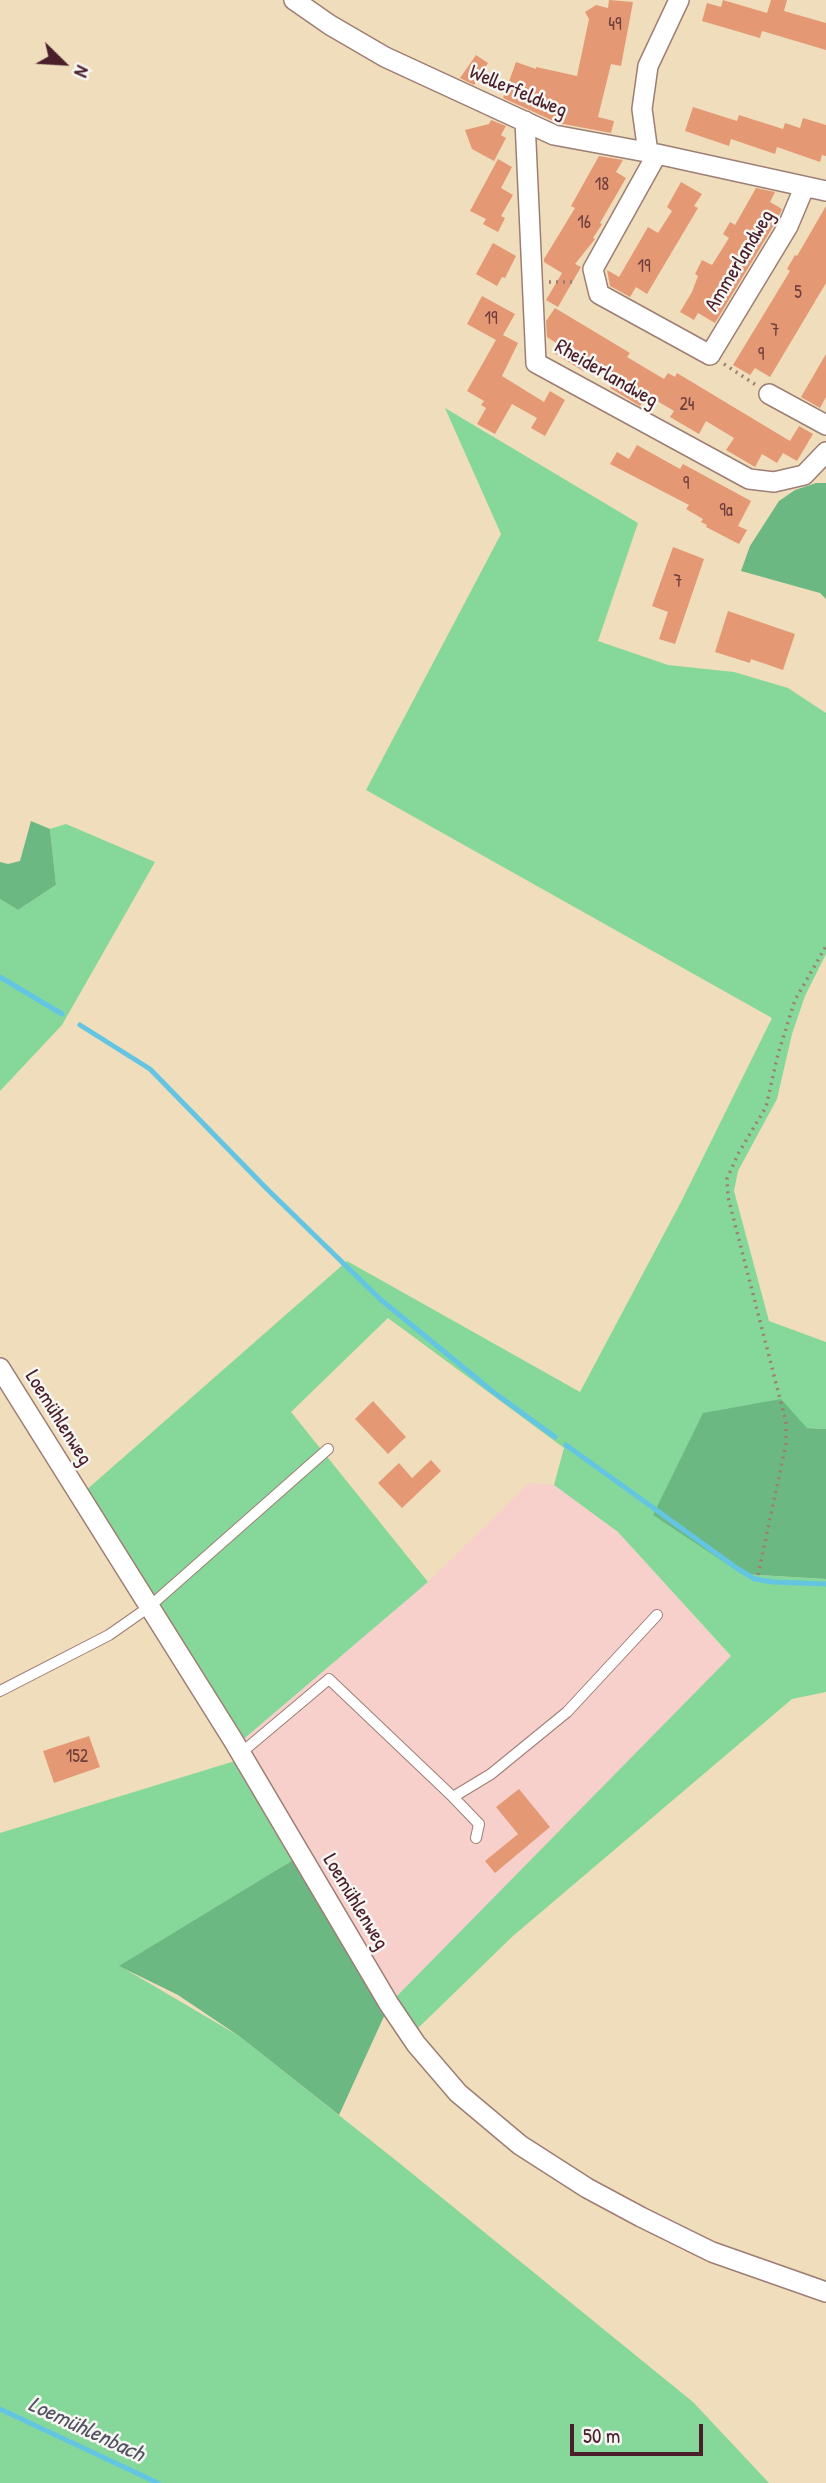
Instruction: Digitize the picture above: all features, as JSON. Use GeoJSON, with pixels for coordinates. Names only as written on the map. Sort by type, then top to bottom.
{"type":"FeatureCollection","features":[{"type":"Feature","properties":{"kind":"street","name":"Wellerfeldweg"},"geometry":{"type":"LineString","coordinates":[[294,0],[385,57],[554,135],[826,191]]}},
{"type":"Feature","properties":{"kind":"street"},"geometry":{"type":"LineString","coordinates":[[678,0],[648,66],[642,109],[652,154],[593,269],[599,294],[710,355]]}},
{"type":"Feature","properties":{"kind":"street","name":"Rheiderlandweg"},"geometry":{"type":"LineString","coordinates":[[525,121],[536,363],[749,479],[774,482],[804,475],[826,452]]}},
{"type":"Feature","properties":{"kind":"street","name":"Ammerlandweg"},"geometry":{"type":"LineString","coordinates":[[710,355],[788,226],[804,188]]}},
{"type":"Feature","properties":{"kind":"street"},"geometry":{"type":"LineString","coordinates":[[769,394],[826,425]]}},
{"type":"Feature","properties":{"kind":"street","name":"Loemühlenweg"},"geometry":{"type":"LineString","coordinates":[[0,1368],[241,1754],[389,2004],[416,2044],[458,2093],[520,2145],[587,2188],[712,2252],[826,2292]]}},
{"type":"Feature","properties":{"kind":"lane"},"geometry":{"type":"LineString","coordinates":[[0,1691],[109,1635],[149,1607],[328,1449]]}},
{"type":"Feature","properties":{"kind":"lane"},"geometry":{"type":"LineString","coordinates":[[453,1797],[491,1774],[567,1712],[657,1615]]}},
{"type":"Feature","properties":{"kind":"lane"},"geometry":{"type":"LineString","coordinates":[[241,1754],[329,1679],[479,1824],[476,1838]]}},
{"type":"Feature","properties":{"kind":"path"},"geometry":{"type":"LineString","coordinates":[[533,281],[596,282]]}},
{"type":"Feature","properties":{"kind":"path"},"geometry":{"type":"LineString","coordinates":[[710,355],[769,394]]}},
{"type":"Feature","properties":{"kind":"path"},"geometry":{"type":"LineString","coordinates":[[758,1574],[786,1444],[786,1422],[728,1197],[727,1180],[738,1154],[766,1107],[778,1054],[795,1000],[826,946]]}},
{"type":"Feature","properties":{"kind":"shaded area"},"geometry":{"type":"Polygon","coordinates":[[[529,1483],[554,1485],[618,1532],[731,1657],[394,1999],[239,1743],[428,1582],[529,1483]]]}},
{"type":"Feature","properties":{"kind":"green space"},"geometry":{"type":"Polygon","coordinates":[[[445,408],[638,523],[598,641],[668,665],[734,672],[788,688],[826,713],[826,954],[805,996],[792,1034],[777,1099],[738,1171],[734,1191],[769,1321],[826,1342],[826,1429],[807,1428],[742,1574],[826,1579],[826,1692],[792,1699],[513,1936],[415,2031],[394,1999],[731,1656],[618,1532],[554,1485],[564,1448],[388,1318],[291,1412],[428,1582],[239,1743],[84,1492],[347,1261],[580,1392],[681,1202],[772,1018],[366,790],[501,534],[445,408]]]}},
{"type":"Feature","properties":{"kind":"green space"},"geometry":{"type":"Polygon","coordinates":[[[816,483],[826,483],[826,599],[820,593],[741,571],[750,546],[779,501],[795,490],[816,483]]]}},
{"type":"Feature","properties":{"kind":"green space"},"geometry":{"type":"Polygon","coordinates":[[[31,821],[50,829],[56,885],[18,910],[0,899],[0,862],[8,864],[20,861],[31,821]]]}},
{"type":"Feature","properties":{"kind":"green space"},"geometry":{"type":"Polygon","coordinates":[[[66,824],[155,862],[62,1025],[0,1091],[0,899],[18,910],[56,885],[50,829],[66,824]]]}},
{"type":"Feature","properties":{"kind":"green space"},"geometry":{"type":"Polygon","coordinates":[[[781,1399],[807,1428],[826,1429],[826,1579],[742,1574],[653,1515],[703,1413],[781,1399]]]}},
{"type":"Feature","properties":{"kind":"green space"},"geometry":{"type":"Polygon","coordinates":[[[235,1761],[293,1860],[120,1966],[239,2036],[398,2162],[693,2402],[769,2483],[0,2483],[0,1833],[235,1761]]]}},
{"type":"Feature","properties":{"kind":"green space"},"geometry":{"type":"Polygon","coordinates":[[[293,1860],[386,2012],[339,2115],[239,2036],[178,1995],[119,1966],[293,1860]]]}},
{"type":"Feature","properties":{"kind":"building"},"geometry":{"type":"Polygon","coordinates":[[[609,0],[633,2],[621,66],[611,64],[598,117],[614,121],[611,133],[558,123],[503,98],[516,62],[536,69],[577,76],[589,19],[585,12],[596,5],[608,8],[609,0]]]}},
{"type":"Feature","properties":{"kind":"building"},"geometry":{"type":"Polygon","coordinates":[[[723,0],[767,13],[771,0],[787,0],[784,11],[826,23],[826,50],[762,31],[760,38],[702,21],[707,3],[721,7],[723,0]]]}},
{"type":"Feature","properties":{"kind":"building"},"geometry":{"type":"Polygon","coordinates":[[[476,55],[488,63],[474,85],[460,78],[476,55]]]}},
{"type":"Feature","properties":{"kind":"building"},"geometry":{"type":"Polygon","coordinates":[[[693,107],[737,121],[739,115],[783,129],[785,123],[800,128],[803,118],[826,125],[826,156],[822,155],[820,162],[777,147],[775,154],[731,139],[729,146],[685,131],[693,107]]]}},
{"type":"Feature","properties":{"kind":"building"},"geometry":{"type":"Polygon","coordinates":[[[491,120],[506,126],[501,135],[506,138],[494,161],[472,149],[465,130],[489,124],[491,120]]]}},
{"type":"Feature","properties":{"kind":"building"},"geometry":{"type":"Polygon","coordinates":[[[599,156],[623,160],[616,172],[626,178],[600,223],[602,224],[593,238],[595,239],[575,264],[581,267],[558,307],[546,300],[562,273],[544,262],[544,259],[575,208],[571,206],[599,156]]]}},
{"type":"Feature","properties":{"kind":"building"},"geometry":{"type":"Polygon","coordinates":[[[498,159],[512,167],[501,188],[513,195],[501,216],[505,218],[498,232],[483,224],[486,219],[470,211],[498,159]]]}},
{"type":"Feature","properties":{"kind":"building"},"geometry":{"type":"Polygon","coordinates":[[[681,182],[702,194],[694,206],[698,208],[647,294],[636,287],[630,297],[610,286],[607,270],[619,277],[648,227],[658,233],[672,211],[667,207],[681,182]]]}},
{"type":"Feature","properties":{"kind":"building"},"geometry":{"type":"Polygon","coordinates":[[[756,188],[775,192],[770,202],[782,209],[777,220],[715,323],[698,313],[694,320],[680,312],[692,292],[698,276],[695,274],[702,260],[712,265],[729,238],[723,234],[730,222],[735,225],[756,188]]]}},
{"type":"Feature","properties":{"kind":"building"},"geometry":{"type":"Polygon","coordinates":[[[826,206],[826,283],[770,377],[755,368],[750,375],[733,365],[826,206]]]}},
{"type":"Feature","properties":{"kind":"building"},"geometry":{"type":"Polygon","coordinates":[[[493,243],[516,256],[505,278],[502,277],[497,286],[476,274],[493,243]]]}},
{"type":"Feature","properties":{"kind":"building"},"geometry":{"type":"Polygon","coordinates":[[[482,296],[515,314],[503,335],[518,343],[502,376],[544,402],[550,391],[565,400],[545,436],[531,428],[537,418],[512,404],[495,434],[477,424],[486,408],[481,405],[484,401],[467,391],[496,340],[467,324],[482,296]]]}},
{"type":"Feature","properties":{"kind":"building"},"geometry":{"type":"Polygon","coordinates":[[[555,308],[630,353],[627,357],[664,379],[668,373],[675,377],[677,373],[790,441],[799,426],[813,434],[797,461],[783,453],[777,463],[762,454],[755,467],[726,450],[734,438],[706,421],[699,434],[670,417],[674,411],[647,395],[640,406],[610,388],[617,376],[590,359],[583,371],[554,353],[559,345],[547,337],[546,321],[555,308]]]}},
{"type":"Feature","properties":{"kind":"building"},"geometry":{"type":"Polygon","coordinates":[[[826,354],[826,397],[820,408],[801,397],[826,354]]]}},
{"type":"Feature","properties":{"kind":"building"},"geometry":{"type":"Polygon","coordinates":[[[637,445],[680,469],[683,464],[751,501],[738,526],[747,530],[739,544],[706,527],[707,525],[701,522],[703,519],[686,509],[689,505],[610,464],[617,452],[629,459],[637,445]]]}},
{"type":"Feature","properties":{"kind":"building"},"geometry":{"type":"Polygon","coordinates":[[[673,547],[704,559],[675,644],[659,639],[668,612],[652,606],[673,547]]]}},
{"type":"Feature","properties":{"kind":"building"},"geometry":{"type":"Polygon","coordinates":[[[728,611],[795,634],[783,670],[751,659],[750,663],[715,652],[728,611]]]}},
{"type":"Feature","properties":{"kind":"building"},"geometry":{"type":"Polygon","coordinates":[[[373,1401],[406,1437],[388,1454],[355,1419],[373,1401]]]}},
{"type":"Feature","properties":{"kind":"building"},"geometry":{"type":"Polygon","coordinates":[[[431,1460],[441,1471],[402,1508],[378,1483],[399,1463],[412,1478],[431,1460]]]}},
{"type":"Feature","properties":{"kind":"building"},"geometry":{"type":"Polygon","coordinates":[[[89,1736],[100,1767],[54,1783],[43,1751],[89,1736]]]}},
{"type":"Feature","properties":{"kind":"building"},"geometry":{"type":"Polygon","coordinates":[[[519,1789],[550,1827],[495,1873],[485,1861],[518,1834],[496,1807],[519,1789]]]}},
{"type":"Feature","properties":{"kind":"waterway"},"geometry":{"type":"LineString","coordinates":[[0,977],[62,1014]]}},
{"type":"Feature","properties":{"kind":"waterway"},"geometry":{"type":"LineString","coordinates":[[80,1025],[150,1069],[267,1189],[380,1299],[492,1391],[555,1437]]}},
{"type":"Feature","properties":{"kind":"waterway"},"geometry":{"type":"LineString","coordinates":[[566,1445],[755,1579],[826,1584]]}},
{"type":"Feature","properties":{"kind":"waterway","name":"Loemühlenbach"},"geometry":{"type":"LineString","coordinates":[[0,2409],[158,2483]]}}]}
